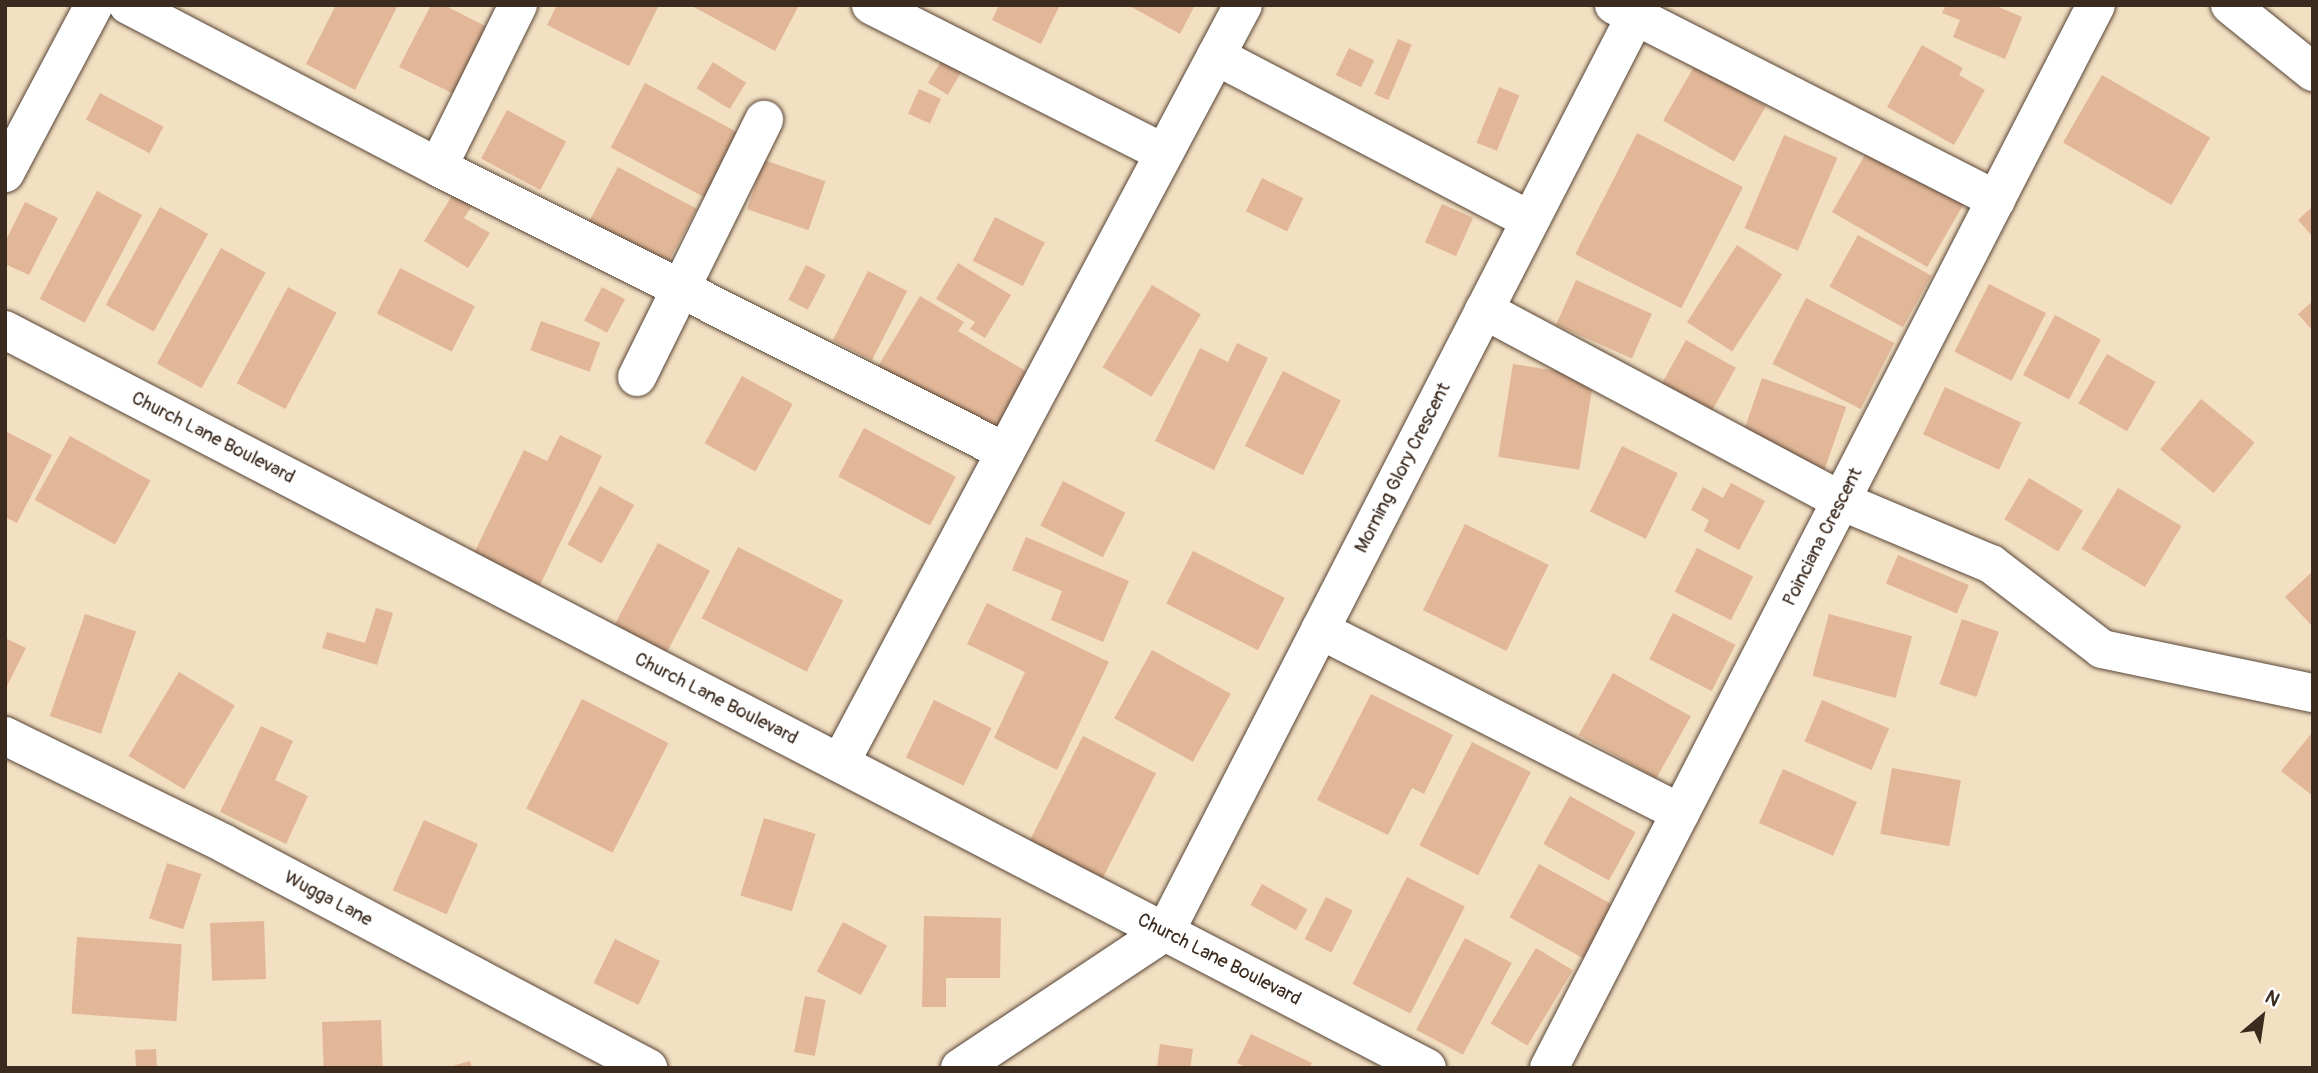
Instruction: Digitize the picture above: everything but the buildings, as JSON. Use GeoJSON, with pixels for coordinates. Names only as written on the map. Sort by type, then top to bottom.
{"type":"FeatureCollection","features":[{"type":"Feature","properties":{"kind":"street"},"geometry":{"type":"LineString","coordinates":[[5,173],[94,5]]}},
{"type":"Feature","properties":{"kind":"street"},"geometry":{"type":"LineString","coordinates":[[128,5],[438,167],[679,285],[1006,452]]}},
{"type":"Feature","properties":{"kind":"street"},"geometry":{"type":"LineString","coordinates":[[438,167],[518,5]]}},
{"type":"Feature","properties":{"kind":"street"},"geometry":{"type":"LineString","coordinates":[[871,5],[1164,153]]}},
{"type":"Feature","properties":{"kind":"street"},"geometry":{"type":"LineString","coordinates":[[840,763],[1243,5]]}},
{"type":"Feature","properties":{"kind":"street","name":"Poinciana Crescent"},"geometry":{"type":"LineString","coordinates":[[1549,1068],[2096,5]]}},
{"type":"Feature","properties":{"kind":"street"},"geometry":{"type":"LineString","coordinates":[[2231,5],[2313,72]]}},
{"type":"Feature","properties":{"kind":"street"},"geometry":{"type":"LineString","coordinates":[[1630,9],[1996,201]]}},
{"type":"Feature","properties":{"kind":"street","name":"Morning Glory Crescent"},"geometry":{"type":"LineString","coordinates":[[1166,932],[1530,220],[1630,9]]}},
{"type":"Feature","properties":{"kind":"street"},"geometry":{"type":"LineString","coordinates":[[1216,55],[1530,220]]}},
{"type":"Feature","properties":{"kind":"street"},"geometry":{"type":"LineString","coordinates":[[638,377],[679,285],[764,120]]}},
{"type":"Feature","properties":{"kind":"street"},"geometry":{"type":"LineString","coordinates":[[1484,310],[1841,502],[1990,564],[2102,649],[2313,692]]}},
{"type":"Feature","properties":{"kind":"street","name":"Church Lane Boulevard"},"geometry":{"type":"LineString","coordinates":[[5,330],[1427,1068]]}},
{"type":"Feature","properties":{"kind":"street"},"geometry":{"type":"LineString","coordinates":[[1320,630],[1680,813]]}},
{"type":"Feature","properties":{"kind":"street","name":"Wugga Lane"},"geometry":{"type":"LineString","coordinates":[[5,736],[225,844],[648,1068]]}},
{"type":"Feature","properties":{"kind":"street"},"geometry":{"type":"LineString","coordinates":[[960,1068],[1166,932]]}}]}
